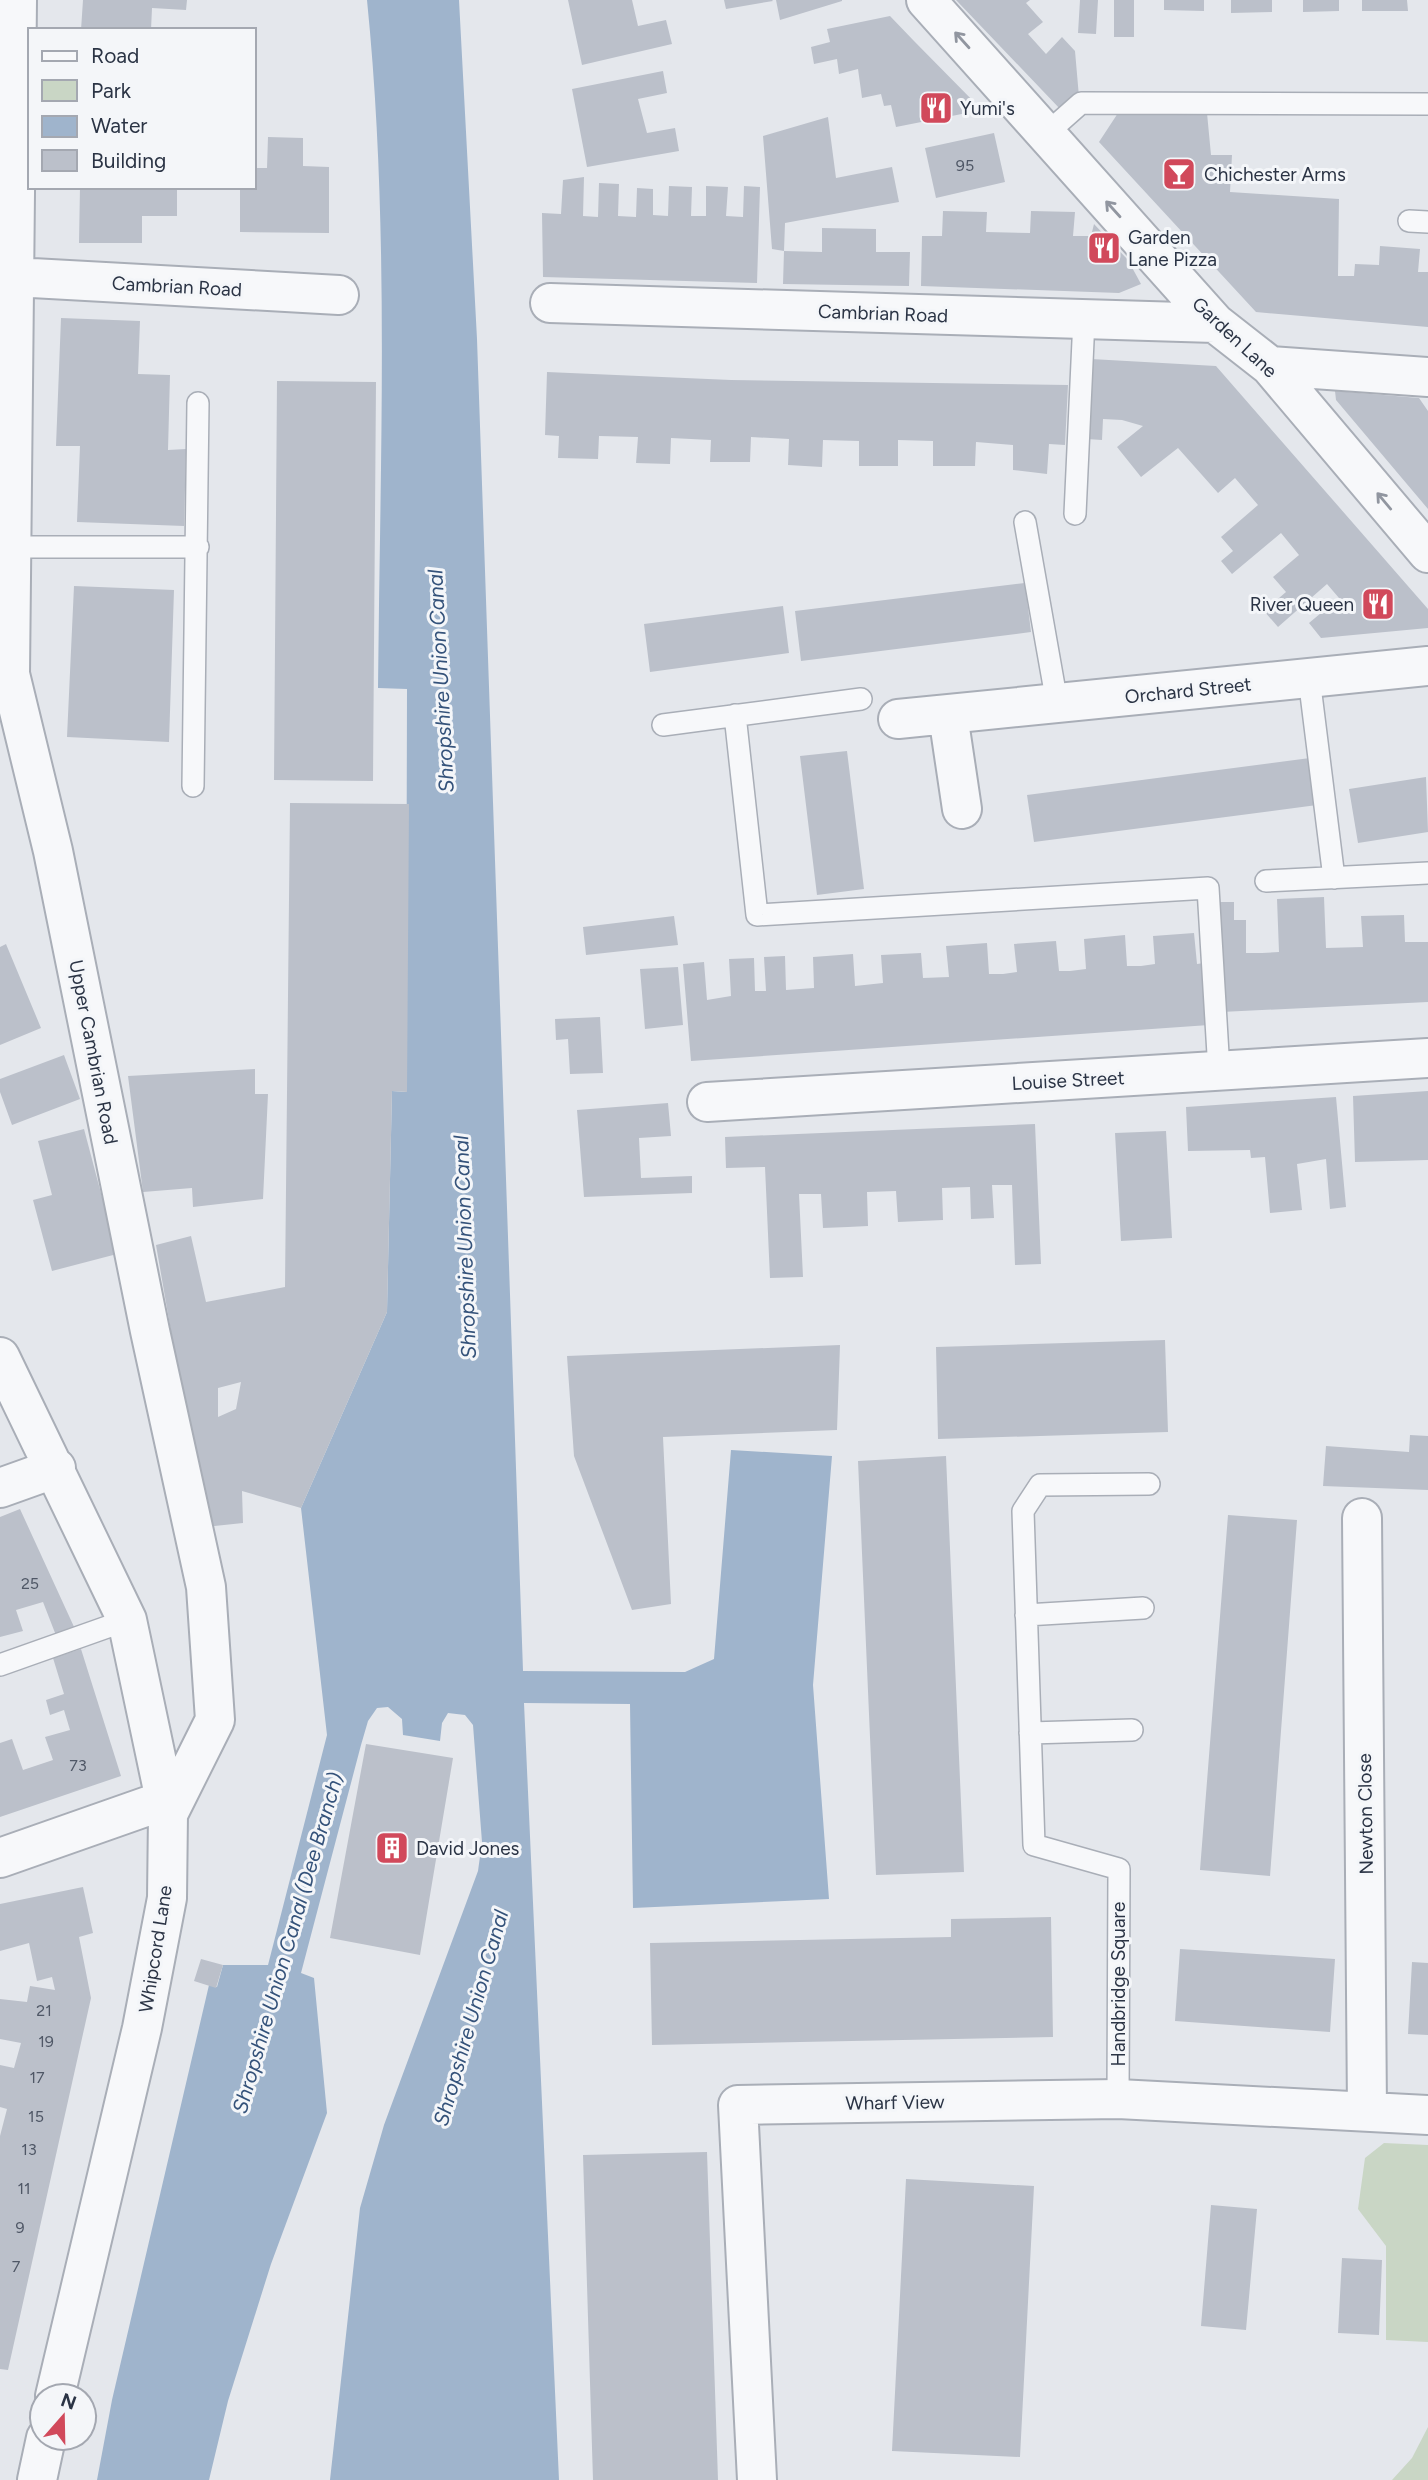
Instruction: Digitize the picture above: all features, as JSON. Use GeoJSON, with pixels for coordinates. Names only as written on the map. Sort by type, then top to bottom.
{"type":"FeatureCollection","features":[{"type":"Feature","properties":{"kind":"street","name":"Upper Cambrian Road"},"geometry":{"type":"LineString","coordinates":[[17,0],[10,674],[53,851],[150,1331],[206,1587],[215,1720],[167,1807]]}},
{"type":"Feature","properties":{"kind":"street","name":"Garden Lane"},"geometry":{"type":"LineString","coordinates":[[926,0],[1216,323],[1270,366],[1428,553]]}},
{"type":"Feature","properties":{"kind":"street","name":"Cambrian Road"},"geometry":{"type":"LineString","coordinates":[[14,277],[339,295]]}},
{"type":"Feature","properties":{"kind":"street","name":"Cambrian Road"},"geometry":{"type":"LineString","coordinates":[[551,303],[1216,323]]}},
{"type":"Feature","properties":{"kind":"street"},"geometry":{"type":"LineString","coordinates":[[1270,366],[1428,377]]}},
{"type":"Feature","properties":{"kind":"street","name":"Orchard Street"},"geometry":{"type":"LineString","coordinates":[[898,719],[1309,678],[1427,674]]}},
{"type":"Feature","properties":{"kind":"street"},"geometry":{"type":"LineString","coordinates":[[948,715],[962,809]]}},
{"type":"Feature","properties":{"kind":"street","name":"Louise Street"},"geometry":{"type":"LineString","coordinates":[[707,1102],[1428,1058]]}},
{"type":"Feature","properties":{"kind":"street","name":"Whipcord Lane"},"geometry":{"type":"LineString","coordinates":[[0,1357],[56,1468],[127,1620],[167,1807],[167,1898],[147,2002],[58,2382]]}},
{"type":"Feature","properties":{"kind":"street"},"geometry":{"type":"LineString","coordinates":[[0,1488],[56,1468]]}},
{"type":"Feature","properties":{"kind":"street","name":"Newton Close"},"geometry":{"type":"LineString","coordinates":[[1362,1518],[1367,2110]]}},
{"type":"Feature","properties":{"kind":"street"},"geometry":{"type":"LineString","coordinates":[[0,1858],[167,1807]]}},
{"type":"Feature","properties":{"kind":"street","name":"Wharf View"},"geometry":{"type":"LineString","coordinates":[[757,2480],[738,2105],[1118,2099],[1428,2115]]}},
{"type":"Feature","properties":{"kind":"street"},"geometry":{"type":"LineString","coordinates":[[37,2480],[43,2452]]}},
{"type":"Feature","properties":{"kind":"lane"},"geometry":{"type":"LineString","coordinates":[[1046,134],[1081,103],[1428,104]]}},
{"type":"Feature","properties":{"kind":"lane"},"geometry":{"type":"LineString","coordinates":[[1075,514],[1084,319]]}},
{"type":"Feature","properties":{"kind":"lane"},"geometry":{"type":"LineString","coordinates":[[193,786],[198,403]]}},
{"type":"Feature","properties":{"kind":"lane"},"geometry":{"type":"LineString","coordinates":[[1025,522],[1057,703]]}},
{"type":"Feature","properties":{"kind":"lane"},"geometry":{"type":"LineString","coordinates":[[11,547],[198,547]]}},
{"type":"Feature","properties":{"kind":"lane"},"geometry":{"type":"LineString","coordinates":[[1309,678],[1334,878]]}},
{"type":"Feature","properties":{"kind":"lane"},"geometry":{"type":"LineString","coordinates":[[663,725],[861,699]]}},
{"type":"Feature","properties":{"kind":"lane"},"geometry":{"type":"LineString","coordinates":[[735,715],[757,915],[1208,888],[1219,1071]]}},
{"type":"Feature","properties":{"kind":"lane"},"geometry":{"type":"LineString","coordinates":[[1266,881],[1428,873]]}},
{"type":"Feature","properties":{"kind":"lane"},"geometry":{"type":"LineString","coordinates":[[1132,1730],[1030,1733],[1023,1511],[1040,1485],[1149,1484]]}},
{"type":"Feature","properties":{"kind":"lane"},"geometry":{"type":"LineString","coordinates":[[1026,1615],[1143,1608]]}},
{"type":"Feature","properties":{"kind":"lane"},"geometry":{"type":"LineString","coordinates":[[0,1665],[127,1620]]}},
{"type":"Feature","properties":{"kind":"lane","name":"Handbridge Square"},"geometry":{"type":"LineString","coordinates":[[1030,1733],[1034,1845],[1119,1869],[1118,2099]]}},
{"type":"Feature","properties":{"kind":"green space"},"geometry":{"type":"Polygon","coordinates":[[[1384,2143],[1428,2145],[1428,2342],[1386,2340],[1386,2246],[1358,2209],[1365,2158],[1384,2143]]]}},
{"type":"Feature","properties":{"kind":"green space"},"geometry":{"type":"Polygon","coordinates":[[[1428,2427],[1428,2480],[1392,2480],[1412,2458],[1428,2427]]]}},
{"type":"Feature","properties":{"kind":"water"},"geometry":{"type":"Polygon","coordinates":[[[367,0],[459,0],[477,339],[523,1671],[685,1672],[714,1659],[731,1450],[832,1456],[813,1685],[829,1899],[633,1908],[630,1704],[524,1703],[559,2480],[330,2480],[360,2208],[384,2125],[478,1871],[482,1842],[473,1725],[465,1715],[448,1713],[442,1723],[440,1741],[403,1735],[402,1719],[388,1707],[377,1708],[368,1721],[361,1745],[301,1973],[314,1978],[327,2113],[271,2264],[228,2401],[209,2480],[97,2480],[112,2400],[209,1985],[217,1987],[223,1965],[268,1965],[327,1735],[301,1508],[387,1312],[392,1091],[406,1092],[407,689],[378,688],[381,258],[379,171],[367,0]]]}},
{"type":"Feature","properties":{"kind":"building"},"geometry":{"type":"Polygon","coordinates":[[[83,0],[187,0],[186,10],[152,8],[151,28],[81,28],[83,0]]]}},
{"type":"Feature","properties":{"kind":"building"},"geometry":{"type":"Polygon","coordinates":[[[568,0],[632,0],[638,26],[666,20],[672,44],[582,65],[568,0]]]}},
{"type":"Feature","properties":{"kind":"building"},"geometry":{"type":"Polygon","coordinates":[[[724,0],[772,0],[773,1],[726,9],[724,0]]]}},
{"type":"Feature","properties":{"kind":"building"},"geometry":{"type":"Polygon","coordinates":[[[776,0],[842,0],[842,1],[780,20],[776,0]]]}},
{"type":"Feature","properties":{"kind":"building"},"geometry":{"type":"Polygon","coordinates":[[[956,0],[1030,0],[1026,3],[1043,22],[1028,34],[1046,54],[1062,37],[1075,51],[1079,97],[1061,110],[956,0]]]}},
{"type":"Feature","properties":{"kind":"building"},"geometry":{"type":"Polygon","coordinates":[[[1080,0],[1098,0],[1096,34],[1078,33],[1080,0]]]}},
{"type":"Feature","properties":{"kind":"building"},"geometry":{"type":"Polygon","coordinates":[[[1114,0],[1134,0],[1134,37],[1114,37],[1114,0]]]}},
{"type":"Feature","properties":{"kind":"building"},"geometry":{"type":"Polygon","coordinates":[[[1164,0],[1204,0],[1204,11],[1164,10],[1164,0]]]}},
{"type":"Feature","properties":{"kind":"building"},"geometry":{"type":"Polygon","coordinates":[[[1231,0],[1272,0],[1272,12],[1231,13],[1231,0]]]}},
{"type":"Feature","properties":{"kind":"building"},"geometry":{"type":"Polygon","coordinates":[[[1303,0],[1339,0],[1339,11],[1303,12],[1303,0]]]}},
{"type":"Feature","properties":{"kind":"building"},"geometry":{"type":"Polygon","coordinates":[[[1362,0],[1407,0],[1408,11],[1362,11],[1362,0]]]}},
{"type":"Feature","properties":{"kind":"building"},"geometry":{"type":"Polygon","coordinates":[[[890,16],[982,110],[896,127],[891,105],[884,106],[881,94],[862,98],[858,69],[839,74],[837,59],[814,64],[811,47],[830,42],[827,29],[890,16]]]}},
{"type":"Feature","properties":{"kind":"building"},"geometry":{"type":"Polygon","coordinates":[[[663,71],[667,93],[638,99],[647,133],[675,128],[679,151],[587,167],[572,89],[663,71]]]}},
{"type":"Feature","properties":{"kind":"building"},"geometry":{"type":"Polygon","coordinates":[[[1118,113],[1207,113],[1211,155],[1232,155],[1230,192],[1339,199],[1338,276],[1354,276],[1355,264],[1379,265],[1380,246],[1420,249],[1418,272],[1428,272],[1428,327],[1256,312],[1099,142],[1118,113]]]}},
{"type":"Feature","properties":{"kind":"building"},"geometry":{"type":"Polygon","coordinates":[[[828,117],[836,178],[892,167],[899,202],[785,223],[784,251],[772,249],[763,136],[828,117]]]}},
{"type":"Feature","properties":{"kind":"building"},"geometry":{"type":"Polygon","coordinates":[[[994,133],[1005,182],[936,198],[925,148],[994,133]]]}},
{"type":"Feature","properties":{"kind":"building"},"geometry":{"type":"Polygon","coordinates":[[[268,137],[303,138],[303,166],[329,167],[329,233],[240,232],[240,189],[256,189],[256,168],[267,168],[268,137]]]}},
{"type":"Feature","properties":{"kind":"building"},"geometry":{"type":"Polygon","coordinates":[[[584,177],[583,216],[598,217],[599,183],[619,184],[618,216],[636,217],[637,188],[653,189],[653,215],[668,216],[669,186],[692,187],[691,216],[706,216],[706,186],[728,187],[726,216],[743,217],[744,186],[760,187],[757,283],[543,277],[542,213],[561,214],[563,180],[584,177]]]}},
{"type":"Feature","properties":{"kind":"building"},"geometry":{"type":"Polygon","coordinates":[[[80,189],[177,189],[177,216],[142,216],[142,243],[79,243],[80,189]]]}},
{"type":"Feature","properties":{"kind":"building"},"geometry":{"type":"Polygon","coordinates":[[[943,211],[987,212],[986,232],[1030,233],[1031,211],[1075,212],[1073,236],[1091,236],[1094,224],[1128,260],[1141,284],[1119,293],[921,286],[922,236],[942,236],[943,211]]]}},
{"type":"Feature","properties":{"kind":"building"},"geometry":{"type":"Polygon","coordinates":[[[822,228],[876,229],[876,252],[910,252],[909,286],[783,284],[784,251],[822,252],[822,228]]]}},
{"type":"Feature","properties":{"kind":"building"},"geometry":{"type":"Polygon","coordinates":[[[61,318],[140,321],[138,374],[170,375],[168,450],[186,449],[184,526],[77,522],[80,446],[56,446],[61,318]]]}},
{"type":"Feature","properties":{"kind":"building"},"geometry":{"type":"Polygon","coordinates":[[[1091,359],[1216,366],[1428,609],[1428,628],[1321,638],[1309,623],[1339,598],[1327,584],[1278,627],[1264,611],[1286,592],[1273,577],[1299,555],[1281,533],[1232,574],[1221,561],[1233,551],[1221,537],[1258,505],[1235,478],[1218,493],[1178,448],[1141,477],[1117,447],[1143,426],[1122,420],[1103,419],[1102,440],[1086,439],[1091,359]]]}},
{"type":"Feature","properties":{"kind":"building"},"geometry":{"type":"Polygon","coordinates":[[[547,372],[731,380],[1068,385],[1065,445],[1049,444],[1047,474],[1013,470],[1013,445],[976,442],[975,466],[933,466],[933,441],[898,440],[898,466],[859,466],[859,441],[823,440],[822,467],[788,465],[789,439],[751,437],[750,462],[710,462],[711,440],[671,438],[670,464],[636,463],[638,437],[599,436],[598,459],[558,458],[559,436],[545,435],[547,372]]]}},
{"type":"Feature","properties":{"kind":"building"},"geometry":{"type":"Polygon","coordinates":[[[277,381],[376,382],[373,781],[274,780],[277,381]]]}},
{"type":"Feature","properties":{"kind":"building"},"geometry":{"type":"Polygon","coordinates":[[[1335,391],[1419,398],[1428,411],[1428,509],[1336,400],[1335,391]]]}},
{"type":"Feature","properties":{"kind":"building"},"geometry":{"type":"Polygon","coordinates":[[[1025,583],[1031,632],[801,661],[795,611],[1025,583]]]}},
{"type":"Feature","properties":{"kind":"building"},"geometry":{"type":"Polygon","coordinates":[[[74,586],[174,590],[169,742],[67,737],[74,586]]]}},
{"type":"Feature","properties":{"kind":"building"},"geometry":{"type":"Polygon","coordinates":[[[783,606],[789,653],[650,672],[644,624],[783,606]]]}},
{"type":"Feature","properties":{"kind":"building"},"geometry":{"type":"Polygon","coordinates":[[[847,751],[864,889],[817,895],[800,756],[847,751]]]}},
{"type":"Feature","properties":{"kind":"building"},"geometry":{"type":"Polygon","coordinates":[[[1310,758],[1317,805],[1034,842],[1027,795],[1310,758]]]}},
{"type":"Feature","properties":{"kind":"building"},"geometry":{"type":"Polygon","coordinates":[[[1426,777],[1428,832],[1358,843],[1349,789],[1426,777]]]}},
{"type":"Feature","properties":{"kind":"building"},"geometry":{"type":"Polygon","coordinates":[[[290,803],[409,804],[407,1092],[392,1091],[387,1312],[301,1508],[242,1491],[243,1523],[205,1527],[156,1245],[191,1236],[206,1302],[285,1287],[290,803]],[[241,1382],[218,1388],[218,1417],[236,1409],[241,1382]]]}},
{"type":"Feature","properties":{"kind":"building"},"geometry":{"type":"Polygon","coordinates":[[[1324,897],[1326,948],[1363,947],[1361,916],[1404,915],[1405,942],[1428,942],[1428,1002],[1221,1012],[1219,902],[1234,902],[1234,920],[1246,920],[1246,953],[1262,953],[1279,952],[1277,899],[1324,897]]]}},
{"type":"Feature","properties":{"kind":"building"},"geometry":{"type":"Polygon","coordinates":[[[674,916],[678,945],[586,955],[583,927],[674,916]]]}},
{"type":"Feature","properties":{"kind":"building"},"geometry":{"type":"Polygon","coordinates":[[[1194,933],[1197,964],[1204,963],[1209,1025],[691,1061],[683,964],[704,962],[707,1000],[731,996],[729,959],[754,958],[755,991],[766,991],[764,957],[785,956],[786,990],[814,988],[813,957],[853,954],[855,986],[883,983],[881,955],[921,953],[923,978],[949,977],[946,946],[987,943],[989,974],[1003,974],[1017,972],[1014,944],[1056,941],[1059,971],[1070,971],[1086,969],[1084,939],[1125,935],[1127,966],[1141,966],[1155,964],[1153,936],[1194,933]]]}},
{"type":"Feature","properties":{"kind":"building"},"geometry":{"type":"Polygon","coordinates":[[[6,944],[41,1028],[0,1045],[0,947],[6,944]]]}},
{"type":"Feature","properties":{"kind":"building"},"geometry":{"type":"Polygon","coordinates":[[[678,967],[683,1025],[645,1029],[640,969],[678,967]]]}},
{"type":"Feature","properties":{"kind":"building"},"geometry":{"type":"Polygon","coordinates":[[[600,1017],[603,1073],[570,1074],[568,1039],[556,1040],[555,1019],[600,1017]]]}},
{"type":"Feature","properties":{"kind":"building"},"geometry":{"type":"Polygon","coordinates":[[[64,1055],[80,1099],[12,1125],[0,1092],[0,1079],[64,1055]]]}},
{"type":"Feature","properties":{"kind":"building"},"geometry":{"type":"Polygon","coordinates":[[[255,1069],[255,1094],[268,1094],[263,1199],[193,1207],[192,1188],[143,1192],[128,1076],[255,1069]]]}},
{"type":"Feature","properties":{"kind":"building"},"geometry":{"type":"Polygon","coordinates":[[[1428,1091],[1428,1160],[1355,1162],[1353,1096],[1428,1091]]]}},
{"type":"Feature","properties":{"kind":"building"},"geometry":{"type":"Polygon","coordinates":[[[1336,1097],[1346,1207],[1330,1209],[1326,1159],[1297,1164],[1302,1210],[1270,1213],[1265,1157],[1251,1158],[1250,1150],[1188,1151],[1186,1107],[1336,1097]]]}},
{"type":"Feature","properties":{"kind":"building"},"geometry":{"type":"Polygon","coordinates":[[[668,1103],[671,1136],[639,1138],[641,1178],[692,1176],[692,1193],[584,1197],[577,1110],[668,1103]]]}},
{"type":"Feature","properties":{"kind":"building"},"geometry":{"type":"Polygon","coordinates":[[[1035,1124],[1041,1264],[1015,1265],[1012,1185],[992,1185],[994,1218],[971,1219],[970,1187],[942,1188],[943,1220],[898,1222],[896,1191],[867,1192],[868,1226],[848,1227],[823,1228],[821,1194],[799,1194],[803,1277],[770,1278],[765,1167],[726,1168],[725,1137],[1035,1124]]]}},
{"type":"Feature","properties":{"kind":"building"},"geometry":{"type":"Polygon","coordinates":[[[84,1129],[117,1254],[52,1271],[33,1200],[52,1195],[38,1141],[84,1129]]]}},
{"type":"Feature","properties":{"kind":"building"},"geometry":{"type":"Polygon","coordinates":[[[1166,1131],[1172,1238],[1121,1241],[1115,1133],[1166,1131]]]}},
{"type":"Feature","properties":{"kind":"building"},"geometry":{"type":"Polygon","coordinates":[[[1165,1340],[1168,1432],[938,1439],[936,1347],[1165,1340]]]}},
{"type":"Feature","properties":{"kind":"building"},"geometry":{"type":"Polygon","coordinates":[[[840,1345],[837,1430],[663,1437],[671,1604],[632,1610],[574,1456],[567,1356],[840,1345]]]}},
{"type":"Feature","properties":{"kind":"building"},"geometry":{"type":"Polygon","coordinates":[[[1410,1435],[1428,1436],[1428,1490],[1323,1486],[1326,1446],[1409,1452],[1410,1435]]]}},
{"type":"Feature","properties":{"kind":"building"},"geometry":{"type":"Polygon","coordinates":[[[946,1456],[964,1872],[876,1875],[858,1461],[946,1456]]]}},
{"type":"Feature","properties":{"kind":"building"},"geometry":{"type":"Polygon","coordinates":[[[20,1509],[75,1629],[57,1638],[43,1602],[16,1610],[23,1631],[0,1637],[0,1517],[20,1509]]]}},
{"type":"Feature","properties":{"kind":"building"},"geometry":{"type":"Polygon","coordinates":[[[1228,1515],[1297,1520],[1270,1876],[1200,1870],[1228,1515]]]}},
{"type":"Feature","properties":{"kind":"building"},"geometry":{"type":"Polygon","coordinates":[[[81,1649],[121,1776],[0,1817],[0,1743],[12,1739],[23,1770],[53,1760],[45,1737],[70,1730],[64,1710],[50,1715],[46,1700],[64,1694],[53,1658],[81,1649]]]}},
{"type":"Feature","properties":{"kind":"building","name":"David Jones"},"geometry":{"type":"Polygon","coordinates":[[[366,1744],[453,1758],[420,1955],[330,1938],[366,1744]]]}},
{"type":"Feature","properties":{"kind":"building"},"geometry":{"type":"Polygon","coordinates":[[[83,1887],[93,1933],[79,1937],[91,1998],[8,2370],[0,2369],[0,2136],[7,2109],[0,2107],[0,2065],[14,2068],[21,2043],[0,2039],[0,1999],[27,2002],[30,1986],[55,1990],[52,1977],[37,1981],[29,1943],[0,1951],[0,1904],[83,1887]]]}},
{"type":"Feature","properties":{"kind":"building"},"geometry":{"type":"Polygon","coordinates":[[[1051,1917],[1053,2037],[652,2045],[650,1943],[951,1937],[951,1919],[1051,1917]]]}},
{"type":"Feature","properties":{"kind":"building"},"geometry":{"type":"Polygon","coordinates":[[[1180,1949],[1335,1959],[1330,2032],[1175,2021],[1180,1949]]]}},
{"type":"Feature","properties":{"kind":"building"},"geometry":{"type":"Polygon","coordinates":[[[201,1959],[223,1965],[216,1988],[194,1981],[201,1959]]]}},
{"type":"Feature","properties":{"kind":"building"},"geometry":{"type":"Polygon","coordinates":[[[1412,1962],[1428,1963],[1428,2035],[1408,2034],[1412,1962]]]}},
{"type":"Feature","properties":{"kind":"building"},"geometry":{"type":"Polygon","coordinates":[[[707,2152],[718,2480],[593,2480],[583,2155],[707,2152]]]}},
{"type":"Feature","properties":{"kind":"building"},"geometry":{"type":"Polygon","coordinates":[[[906,2179],[1034,2186],[1020,2457],[892,2451],[906,2179]]]}},
{"type":"Feature","properties":{"kind":"building"},"geometry":{"type":"Polygon","coordinates":[[[1211,2205],[1257,2209],[1246,2330],[1201,2326],[1211,2205]]]}},
{"type":"Feature","properties":{"kind":"building"},"geometry":{"type":"Polygon","coordinates":[[[1342,2258],[1382,2260],[1379,2335],[1338,2333],[1342,2258]]]}},
{"type":"Feature","properties":{"kind":"place","name":"Yumi's"},"geometry":{"type":"Point","coordinates":[936,108]}},
{"type":"Feature","properties":{"kind":"place","name":"Chichester Arms"},"geometry":{"type":"Point","coordinates":[1179,174]}},
{"type":"Feature","properties":{"kind":"place","name":"Garden Lane Pizza"},"geometry":{"type":"Point","coordinates":[1104,248]}},
{"type":"Feature","properties":{"kind":"place","name":"River Queen"},"geometry":{"type":"Point","coordinates":[1378,604]}},
{"type":"Feature","properties":{"kind":"place","name":"David Jones"},"geometry":{"type":"Point","coordinates":[392,1848]}},
{"type":"Feature","properties":{"kind":"water label","name":"Shropshire Union Canal"},"geometry":{"type":"Point","coordinates":[441,681]}},
{"type":"Feature","properties":{"kind":"water label","name":"Shropshire Union Canal"},"geometry":{"type":"Point","coordinates":[465,1247]}},
{"type":"Feature","properties":{"kind":"water label","name":"Shropshire Union Canal (Dee Branch)"},"geometry":{"type":"Point","coordinates":[288,1943]}},
{"type":"Feature","properties":{"kind":"water label","name":"Shropshire Union Canal"},"geometry":{"type":"Point","coordinates":[471,2018]}}]}
